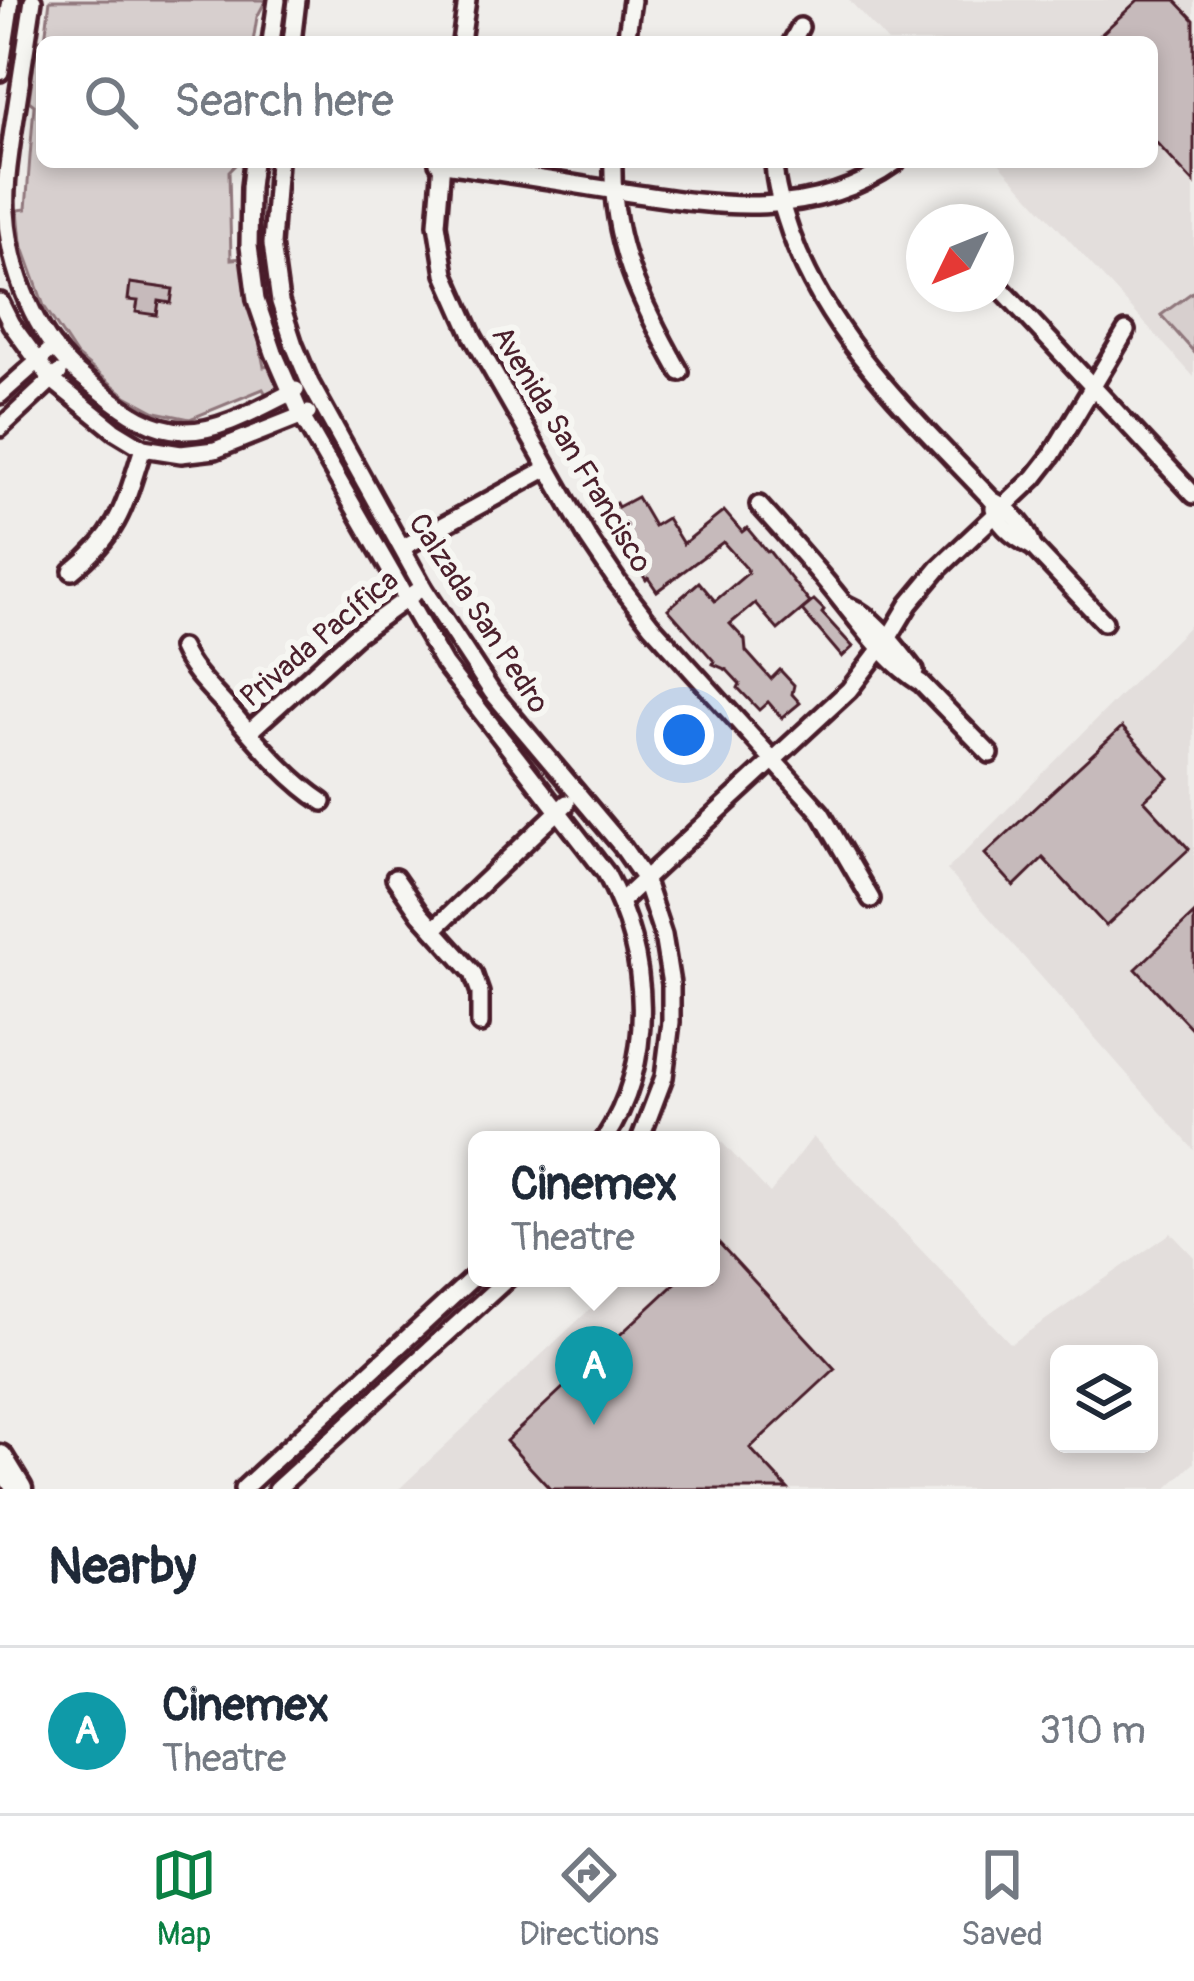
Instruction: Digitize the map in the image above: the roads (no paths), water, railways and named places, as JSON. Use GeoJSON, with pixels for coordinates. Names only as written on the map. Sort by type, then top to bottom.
{"type":"FeatureCollection","features":[{"type":"Feature","properties":{"kind":"main road"},"geometry":{"type":"LineString","coordinates":[[0,1458],[20,1489]]}},
{"type":"Feature","properties":{"kind":"street"},"geometry":{"type":"LineString","coordinates":[[0,72],[11,0]]}},
{"type":"Feature","properties":{"kind":"street"},"geometry":{"type":"LineString","coordinates":[[34,0],[8,107],[5,204],[8,245],[19,278],[54,347],[116,404],[147,424],[185,431],[218,425],[310,383]]}},
{"type":"Feature","properties":{"kind":"street"},"geometry":{"type":"LineString","coordinates":[[272,36],[277,0]]}},
{"type":"Feature","properties":{"kind":"street"},"geometry":{"type":"LineString","coordinates":[[293,36],[297,0]]}},
{"type":"Feature","properties":{"kind":"street"},"geometry":{"type":"LineString","coordinates":[[461,36],[467,0]]}},
{"type":"Feature","properties":{"kind":"street"},"geometry":{"type":"LineString","coordinates":[[627,36],[632,0]]}},
{"type":"Feature","properties":{"kind":"street"},"geometry":{"type":"LineString","coordinates":[[7,24],[29,28]]}},
{"type":"Feature","properties":{"kind":"street","name":"Calzada San Pedro"},"geometry":{"type":"LineString","coordinates":[[252,168],[249,246],[256,300],[301,415],[444,664],[559,810],[621,901],[642,986],[641,1020],[625,1101],[609,1131]]}},
{"type":"Feature","properties":{"kind":"street","name":"Calzada San Pedro"},"geometry":{"type":"LineString","coordinates":[[278,168],[272,244],[280,302],[322,408],[423,586],[492,692],[644,878],[663,935],[671,983],[664,1077],[643,1131]]}},
{"type":"Feature","properties":{"kind":"street","name":"Avenida San Francisco"},"geometry":{"type":"LineString","coordinates":[[439,168],[437,224],[445,274],[472,338],[588,538],[651,625],[821,813],[871,898]]}},
{"type":"Feature","properties":{"kind":"street"},"geometry":{"type":"LineString","coordinates":[[476,168],[728,207],[818,199],[885,168]]}},
{"type":"Feature","properties":{"kind":"street"},"geometry":{"type":"LineString","coordinates":[[613,168],[619,236],[637,289],[680,372]]}},
{"type":"Feature","properties":{"kind":"street"},"geometry":{"type":"LineString","coordinates":[[775,168],[780,204],[799,254],[848,341],[997,507],[1029,534],[1033,547],[1104,622]]}},
{"type":"Feature","properties":{"kind":"street"},"geometry":{"type":"LineString","coordinates":[[0,302],[52,380],[143,448],[181,454],[215,450],[322,408]]}},
{"type":"Feature","properties":{"kind":"street"},"geometry":{"type":"LineString","coordinates":[[1014,303],[1194,495]]}},
{"type":"Feature","properties":{"kind":"street"},"geometry":{"type":"LineString","coordinates":[[621,901],[850,690],[939,568],[1052,455],[1126,331]]}},
{"type":"Feature","properties":{"kind":"street"},"geometry":{"type":"LineString","coordinates":[[0,395],[54,347]]}},
{"type":"Feature","properties":{"kind":"street"},"geometry":{"type":"LineString","coordinates":[[0,428],[68,364]]}},
{"type":"Feature","properties":{"kind":"street"},"geometry":{"type":"LineString","coordinates":[[72,571],[110,536],[143,448]]}},
{"type":"Feature","properties":{"kind":"street"},"geometry":{"type":"LineString","coordinates":[[402,548],[548,468]]}},
{"type":"Feature","properties":{"kind":"street"},"geometry":{"type":"LineString","coordinates":[[759,505],[844,603],[861,611],[884,644],[914,669],[921,683],[990,754]]}},
{"type":"Feature","properties":{"kind":"street","name":"Privada Pacífica"},"geometry":{"type":"LineString","coordinates":[[249,732],[365,628],[423,586]]}},
{"type":"Feature","properties":{"kind":"street","name":"Privada Pacífica"},"geometry":{"type":"LineString","coordinates":[[181,648],[193,669],[249,732],[291,777],[323,802]]}},
{"type":"Feature","properties":{"kind":"street"},"geometry":{"type":"LineString","coordinates":[[434,929],[576,794]]}},
{"type":"Feature","properties":{"kind":"street"},"geometry":{"type":"LineString","coordinates":[[395,878],[478,984],[480,1024]]}},
{"type":"Feature","properties":{"kind":"street"},"geometry":{"type":"LineString","coordinates":[[243,1489],[468,1282]]}},
{"type":"Feature","properties":{"kind":"street"},"geometry":{"type":"LineString","coordinates":[[277,1489],[498,1287]]}},
{"type":"Feature","properties":{"kind":"street"},"geometry":{"type":"LineString","coordinates":[[339,1400],[354,1418]]}},
{"type":"Feature","properties":{"kind":"place","name":"Cinemex"},"geometry":{"type":"Point","coordinates":[594,1425]}}]}
